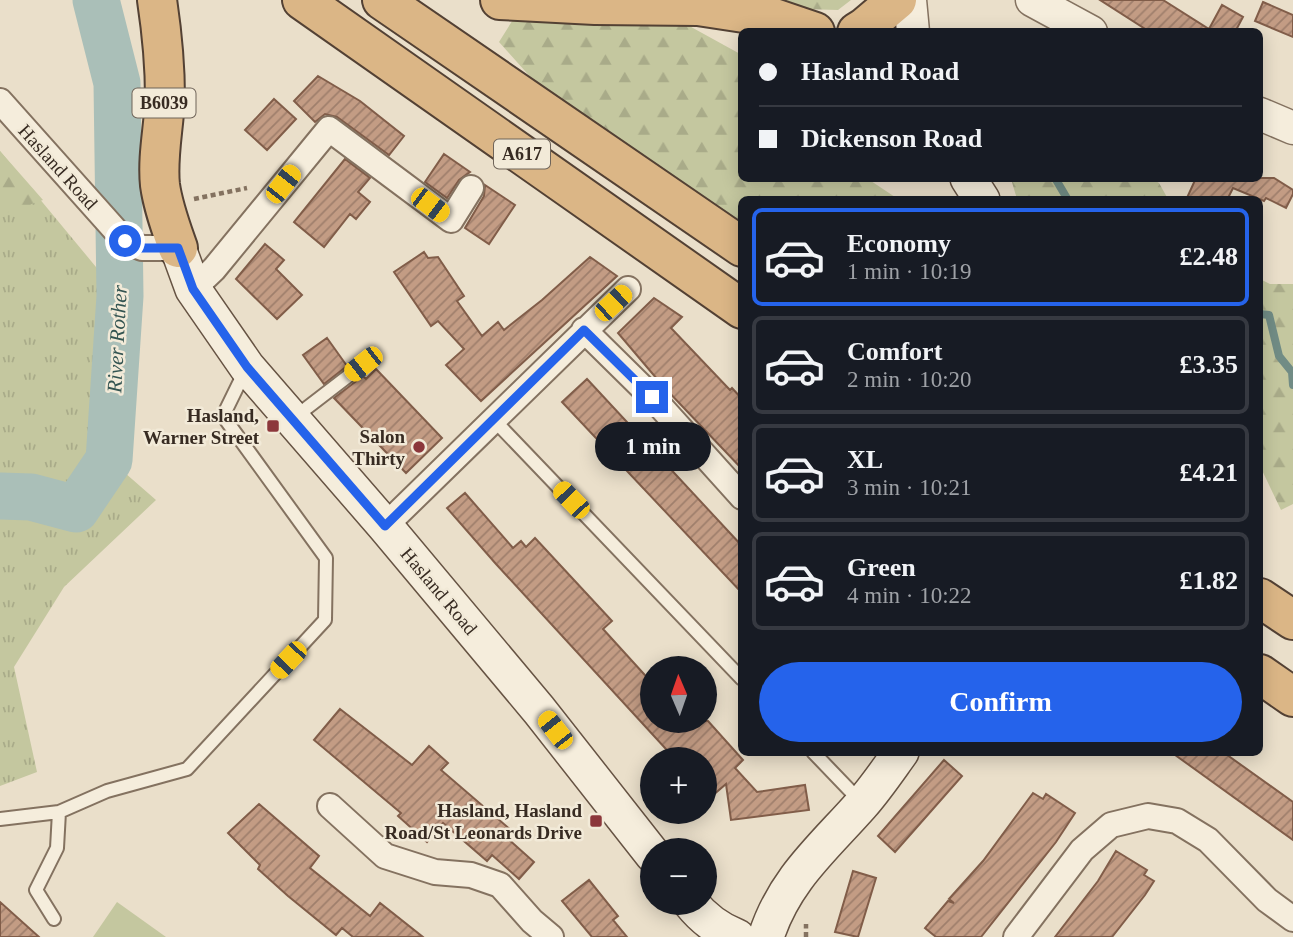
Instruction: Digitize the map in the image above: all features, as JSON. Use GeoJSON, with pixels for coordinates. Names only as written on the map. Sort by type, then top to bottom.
{"type":"FeatureCollection","features":[{"type":"Feature","properties":{"kind":"highway","name":"B6039"},"geometry":{"type":"LineString","coordinates":[[158,0],[163,40],[165,100],[160,145],[160,185],[164,205],[160,248]]}},
{"type":"Feature","properties":{"kind":"highway","name":"A617"},"geometry":{"type":"LineString","coordinates":[[302,0],[738,306]]}},
{"type":"Feature","properties":{"kind":"highway","name":"A617"},"geometry":{"type":"LineString","coordinates":[[382,0],[738,244]]}},
{"type":"Feature","properties":{"kind":"highway"},"geometry":{"type":"LineString","coordinates":[[500,0],[595,5],[698,6],[771,17],[804,28]]}},
{"type":"Feature","properties":{"kind":"highway"},"geometry":{"type":"LineString","coordinates":[[863,28],[897,0]]}},
{"type":"Feature","properties":{"kind":"highway"},"geometry":{"type":"LineString","coordinates":[[1263,600],[1293,620]]}},
{"type":"Feature","properties":{"kind":"highway"},"geometry":{"type":"LineString","coordinates":[[1263,676],[1293,697]]}},
{"type":"Feature","properties":{"kind":"main road","name":"Hasland Road"},"geometry":{"type":"LineString","coordinates":[[160,248],[193,289],[247,367],[539,709],[640,838]]}},
{"type":"Feature","properties":{"kind":"main road"},"geometry":{"type":"LineString","coordinates":[[766,937],[784,894],[813,856],[862,804],[898,756]]}},
{"type":"Feature","properties":{"kind":"main road"},"geometry":{"type":"LineString","coordinates":[[702,915],[726,933],[737,937]]}},
{"type":"Feature","properties":{"kind":"street"},"geometry":{"type":"LineString","coordinates":[[910,0],[913,28]]}},
{"type":"Feature","properties":{"kind":"street"},"geometry":{"type":"LineString","coordinates":[[1032,0],[1084,28]]}},
{"type":"Feature","properties":{"kind":"street","name":"Hasland Road"},"geometry":{"type":"LineString","coordinates":[[0,101],[125,241],[160,248]]}},
{"type":"Feature","properties":{"kind":"street"},"geometry":{"type":"LineString","coordinates":[[1263,115],[1293,128]]}},
{"type":"Feature","properties":{"kind":"street"},"geometry":{"type":"LineString","coordinates":[[193,289],[214,269],[329,129],[451,220],[471,188]]}},
{"type":"Feature","properties":{"kind":"street"},"geometry":{"type":"LineString","coordinates":[[385,526],[628,289]]}},
{"type":"Feature","properties":{"kind":"street"},"geometry":{"type":"LineString","coordinates":[[584,330],[652,397],[738,493]]}},
{"type":"Feature","properties":{"kind":"street"},"geometry":{"type":"LineString","coordinates":[[330,806],[385,856],[435,872],[471,876],[500,885],[532,921],[551,937]]}},
{"type":"Feature","properties":{"kind":"street"},"geometry":{"type":"LineString","coordinates":[[1017,937],[1082,850],[1111,825],[1148,816],[1177,821],[1208,840],[1267,900],[1293,919]]}},
{"type":"Feature","properties":{"kind":"lane"},"geometry":{"type":"LineString","coordinates":[[292,420],[373,357]]}},
{"type":"Feature","properties":{"kind":"lane"},"geometry":{"type":"LineString","coordinates":[[0,819],[59,812],[107,791],[187,769],[325,620],[326,558],[223,416],[247,367]]}},
{"type":"Feature","properties":{"kind":"lane"},"geometry":{"type":"LineString","coordinates":[[495,420],[738,675]]}},
{"type":"Feature","properties":{"kind":"lane"},"geometry":{"type":"LineString","coordinates":[[817,756],[862,804]]}},
{"type":"Feature","properties":{"kind":"lane"},"geometry":{"type":"LineString","coordinates":[[54,919],[36,890],[57,848],[59,812]]}},
{"type":"Feature","properties":{"kind":"path"},"geometry":{"type":"LineString","coordinates":[[164,205],[256,186],[283,184]]}},
{"type":"Feature","properties":{"kind":"green space"},"geometry":{"type":"Polygon","coordinates":[[[755,0],[851,0],[838,10],[802,9],[755,0]]]}},
{"type":"Feature","properties":{"kind":"green space"},"geometry":{"type":"Polygon","coordinates":[[[673,17],[738,53],[738,182],[872,182],[894,196],[738,196],[738,225],[542,90],[499,42],[514,18],[673,17]]]}},
{"type":"Feature","properties":{"kind":"green space"},"geometry":{"type":"Polygon","coordinates":[[[0,151],[120,296],[109,459],[156,500],[64,587],[14,667],[37,772],[0,786],[0,151]]]}},
{"type":"Feature","properties":{"kind":"green space"},"geometry":{"type":"Polygon","coordinates":[[[0,151],[43,200],[0,215],[0,151]]]}},
{"type":"Feature","properties":{"kind":"green space"},"geometry":{"type":"Polygon","coordinates":[[[1012,182],[1158,182],[1166,196],[1016,196],[1012,182]]]}},
{"type":"Feature","properties":{"kind":"green space"},"geometry":{"type":"Polygon","coordinates":[[[1263,280],[1270,284],[1293,284],[1293,504],[1281,510],[1263,472],[1263,280]]]}},
{"type":"Feature","properties":{"kind":"green space"},"geometry":{"type":"Polygon","coordinates":[[[117,902],[166,937],[93,937],[117,902]]]}},
{"type":"Feature","properties":{"kind":"building"},"geometry":{"type":"Polygon","coordinates":[[[1100,0],[1163,0],[1207,28],[1144,28],[1100,0]]]}},
{"type":"Feature","properties":{"kind":"building"},"geometry":{"type":"Polygon","coordinates":[[[1263,2],[1293,15],[1293,37],[1255,21],[1263,2]]]}},
{"type":"Feature","properties":{"kind":"building"},"geometry":{"type":"Polygon","coordinates":[[[1222,5],[1243,17],[1237,28],[1210,28],[1222,5]]]}},
{"type":"Feature","properties":{"kind":"building"},"geometry":{"type":"Polygon","coordinates":[[[318,76],[360,101],[404,136],[389,155],[337,117],[325,114],[315,122],[294,101],[318,76]]]}},
{"type":"Feature","properties":{"kind":"building"},"geometry":{"type":"Polygon","coordinates":[[[274,99],[296,119],[267,150],[245,130],[274,99]]]}},
{"type":"Feature","properties":{"kind":"building"},"geometry":{"type":"Polygon","coordinates":[[[444,154],[470,172],[459,180],[447,198],[425,182],[444,154]]]}},
{"type":"Feature","properties":{"kind":"building"},"geometry":{"type":"Polygon","coordinates":[[[345,159],[370,178],[358,192],[370,202],[356,219],[350,214],[324,247],[294,222],[345,159]]]}},
{"type":"Feature","properties":{"kind":"building"},"geometry":{"type":"Polygon","coordinates":[[[1263,178],[1274,178],[1293,190],[1286,208],[1266,198],[1263,201],[1263,196],[1252,196],[1233,188],[1229,196],[1188,196],[1194,182],[1263,182],[1263,178]]]}},
{"type":"Feature","properties":{"kind":"building"},"geometry":{"type":"Polygon","coordinates":[[[485,185],[515,205],[489,244],[465,228],[484,196],[485,185]]]}},
{"type":"Feature","properties":{"kind":"building"},"geometry":{"type":"Polygon","coordinates":[[[265,244],[284,260],[276,269],[302,295],[277,319],[236,279],[265,244]]]}},
{"type":"Feature","properties":{"kind":"building"},"geometry":{"type":"Polygon","coordinates":[[[424,252],[428,258],[438,257],[464,296],[457,301],[482,336],[498,322],[504,330],[590,257],[617,276],[481,401],[446,365],[464,349],[438,321],[431,326],[394,272],[424,252]]]}},
{"type":"Feature","properties":{"kind":"building"},"geometry":{"type":"Polygon","coordinates":[[[654,298],[682,317],[671,328],[730,390],[732,388],[738,395],[738,465],[663,386],[618,333],[654,298]]]}},
{"type":"Feature","properties":{"kind":"building"},"geometry":{"type":"Polygon","coordinates":[[[327,338],[347,366],[324,384],[303,355],[327,338]]]}},
{"type":"Feature","properties":{"kind":"building"},"geometry":{"type":"Polygon","coordinates":[[[376,369],[442,438],[406,473],[334,398],[363,376],[366,379],[376,369]]]}},
{"type":"Feature","properties":{"kind":"building"},"geometry":{"type":"Polygon","coordinates":[[[587,379],[738,542],[738,589],[562,402],[587,379]]]}},
{"type":"Feature","properties":{"kind":"building"},"geometry":{"type":"Polygon","coordinates":[[[465,493],[513,548],[521,541],[526,547],[535,538],[612,621],[603,629],[640,670],[640,721],[447,508],[465,493]]]}},
{"type":"Feature","properties":{"kind":"building"},"geometry":{"type":"Polygon","coordinates":[[[340,709],[412,765],[429,746],[448,763],[441,770],[512,831],[507,838],[534,862],[519,879],[492,855],[487,861],[443,823],[427,842],[398,816],[401,813],[314,740],[340,709]]]}},
{"type":"Feature","properties":{"kind":"building"},"geometry":{"type":"Polygon","coordinates":[[[718,732],[743,760],[735,768],[757,792],[805,785],[809,810],[731,820],[726,784],[717,792],[717,747],[664,747],[651,733],[718,732]]]}},
{"type":"Feature","properties":{"kind":"building"},"geometry":{"type":"Polygon","coordinates":[[[1177,756],[1229,756],[1293,802],[1293,840],[1177,756]]]}},
{"type":"Feature","properties":{"kind":"building"},"geometry":{"type":"Polygon","coordinates":[[[944,760],[962,776],[895,852],[878,836],[944,760]]]}},
{"type":"Feature","properties":{"kind":"building"},"geometry":{"type":"Polygon","coordinates":[[[1033,793],[1043,799],[1046,794],[1075,813],[1056,842],[981,937],[936,937],[925,928],[948,901],[954,903],[949,899],[983,861],[1033,793]]]}},
{"type":"Feature","properties":{"kind":"building"},"geometry":{"type":"Polygon","coordinates":[[[259,804],[319,856],[310,868],[370,916],[380,903],[423,937],[353,937],[342,928],[336,935],[258,869],[260,865],[228,833],[259,804]]]}},
{"type":"Feature","properties":{"kind":"building"},"geometry":{"type":"Polygon","coordinates":[[[1116,851],[1147,870],[1144,875],[1154,881],[1145,895],[1112,937],[1055,937],[1098,881],[1116,851]]]}},
{"type":"Feature","properties":{"kind":"building"},"geometry":{"type":"Polygon","coordinates":[[[853,871],[876,878],[858,937],[835,932],[853,871]]]}},
{"type":"Feature","properties":{"kind":"building"},"geometry":{"type":"Polygon","coordinates":[[[589,880],[618,916],[613,920],[627,937],[592,937],[562,901],[589,880]]]}},
{"type":"Feature","properties":{"kind":"building"},"geometry":{"type":"Polygon","coordinates":[[[0,902],[39,937],[0,937],[0,902]]]}},
{"type":"Feature","properties":{"kind":"waterway","name":"River Rother"},"geometry":{"type":"LineString","coordinates":[[0,496],[31,497],[76,509],[109,460],[120,296],[117,83],[96,0]]}},
{"type":"Feature","properties":{"kind":"waterway"},"geometry":{"type":"LineString","coordinates":[[1057,182],[1066,196]]}},
{"type":"Feature","properties":{"kind":"waterway"},"geometry":{"type":"LineString","coordinates":[[1263,314],[1269,315],[1279,356],[1292,372],[1293,385]]}},
{"type":"Feature","properties":{"kind":"place","name":"Hasland, Warner Street"},"geometry":{"type":"Point","coordinates":[273,426]}},
{"type":"Feature","properties":{"kind":"place","name":"Salon Thirty"},"geometry":{"type":"Point","coordinates":[419,447]}},
{"type":"Feature","properties":{"kind":"place","name":"Hasland, Hasland Road/St Leonards Drive"},"geometry":{"type":"Point","coordinates":[596,821]}},
{"type":"Feature","properties":{"kind":"route"},"geometry":{"type":"LineString","coordinates":[[125,241],[142,248],[178,248],[193,289],[247,367],[385,526],[584,330],[652,397]]}}]}
